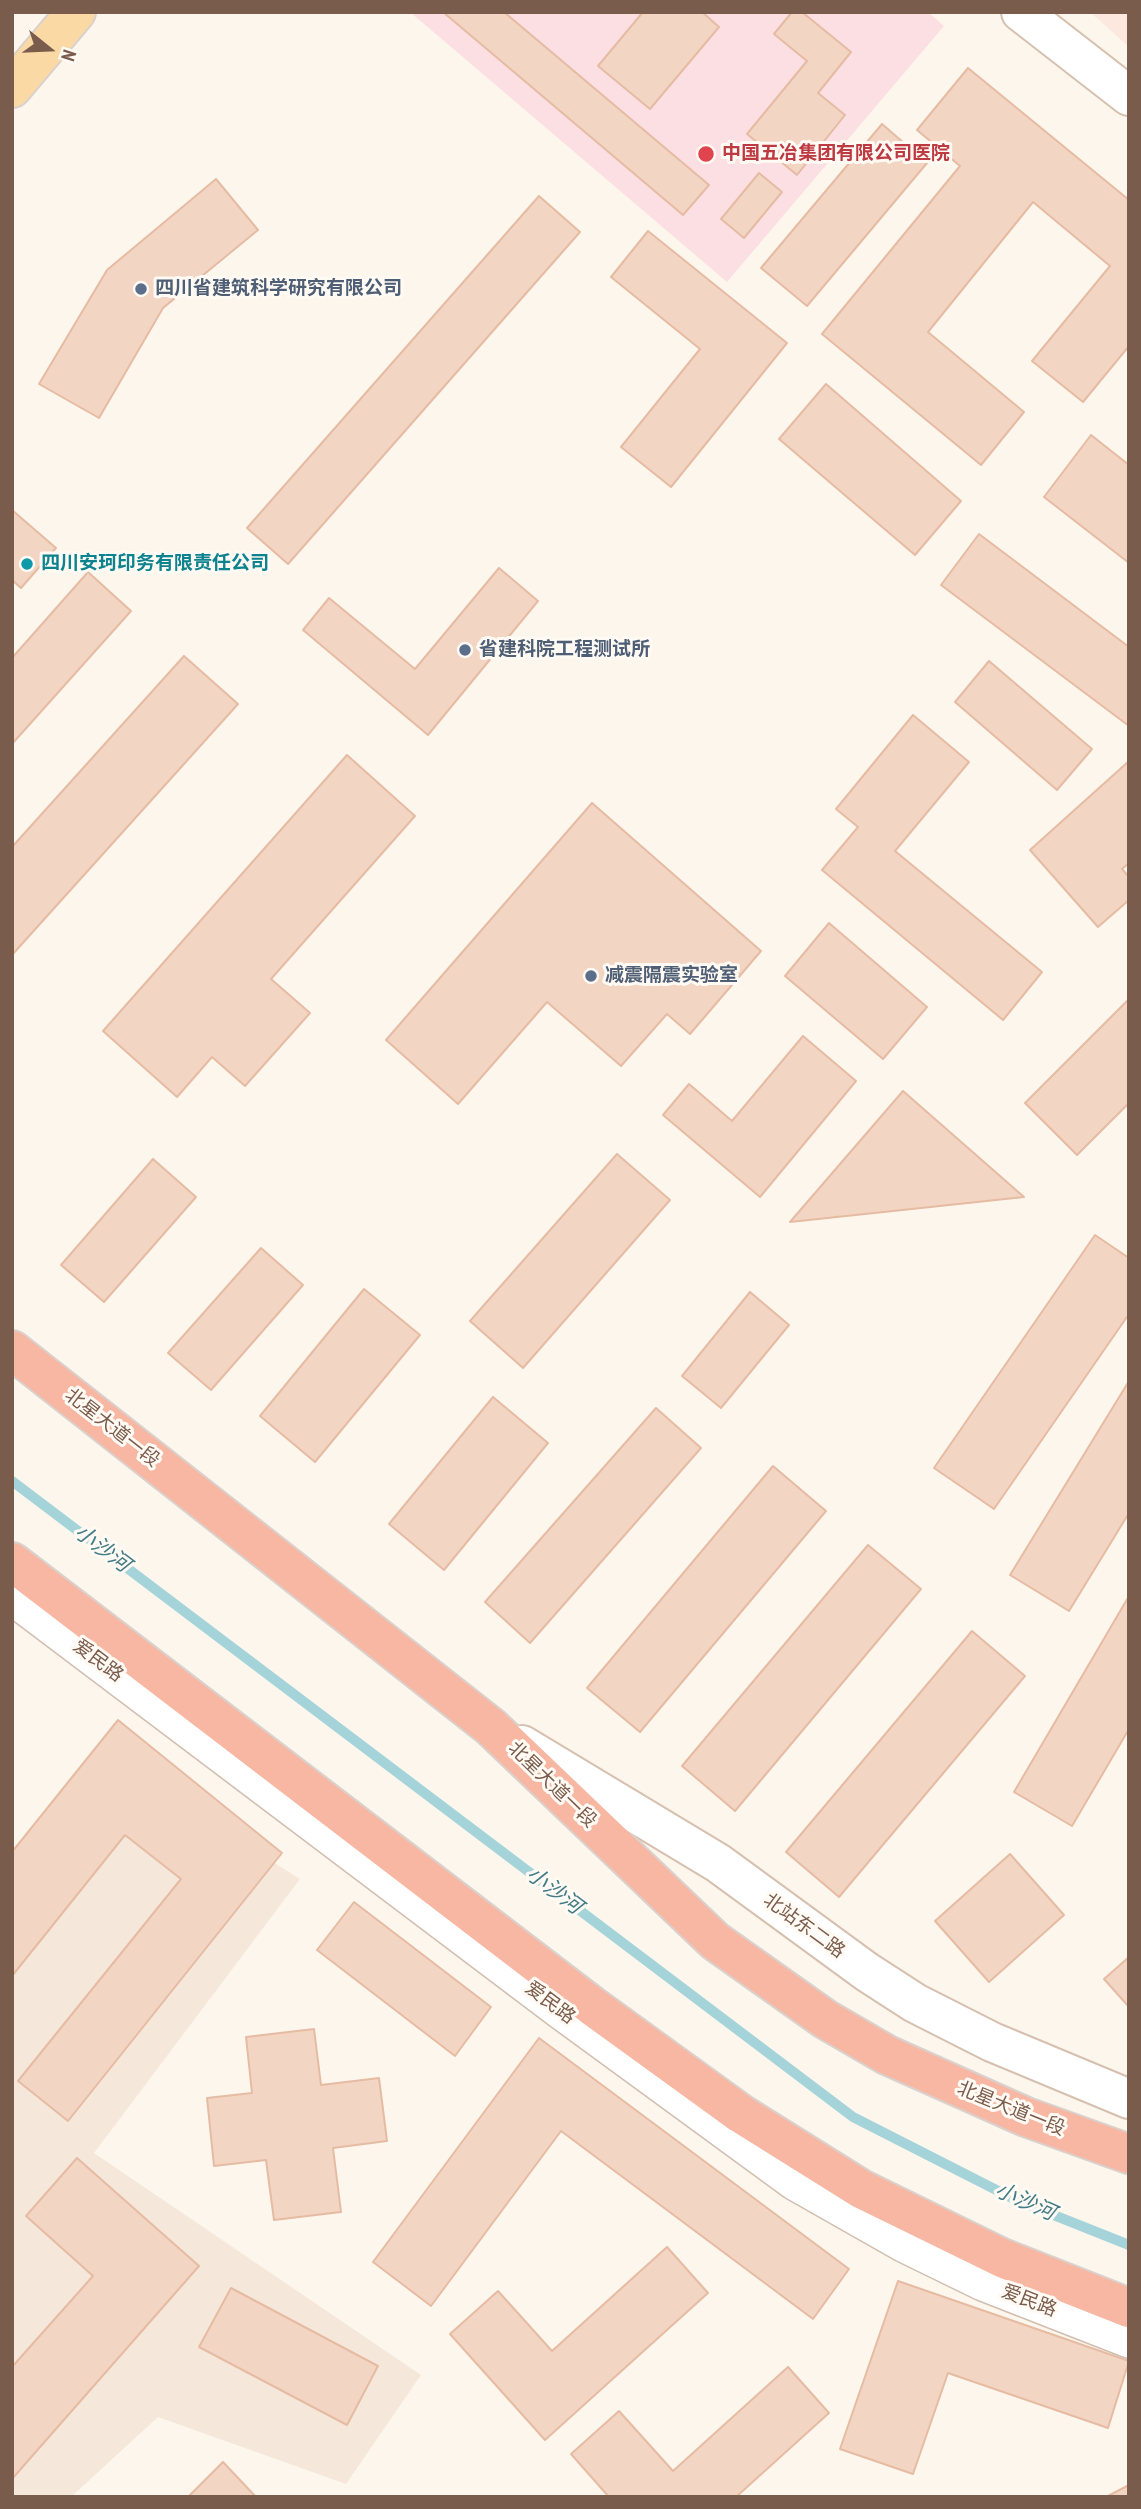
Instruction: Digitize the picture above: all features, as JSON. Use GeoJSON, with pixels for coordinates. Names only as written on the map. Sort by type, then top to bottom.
{"type":"FeatureCollection","features":[{"type":"Feature","properties":{"kind":"highway","name":"北星大道一段"},"geometry":{"type":"LineString","coordinates":[[12,1350],[491,1727],[715,1941],[825,2019],[887,2055],[1026,2117],[1129,2154]]}},
{"type":"Feature","properties":{"kind":"highway"},"geometry":{"type":"LineString","coordinates":[[12,1562],[592,2006],[741,2114],[861,2189],[1002,2258],[1129,2308]]}},
{"type":"Feature","properties":{"kind":"main road"},"geometry":{"type":"LineString","coordinates":[[12,88],[76,12]]}},
{"type":"Feature","properties":{"kind":"street"},"geometry":{"type":"LineString","coordinates":[[1021,12],[1129,96]]}},
{"type":"Feature","properties":{"kind":"street","name":"爱民路"},"geometry":{"type":"LineString","coordinates":[[12,1597],[559,2010],[794,2182],[905,2245],[983,2283],[1129,2340]]}},
{"type":"Feature","properties":{"kind":"street","name":"北站东二路"},"geometry":{"type":"LineString","coordinates":[[491,1727],[718,1863],[867,1972],[915,2003],[992,2042],[1129,2099]]}},
{"type":"Feature","properties":{"kind":"shaded area","name":"中国五冶集团有限公司医院"},"geometry":{"type":"Polygon","coordinates":[[[410,12],[928,12],[944,26],[727,282],[410,12]]]}},
{"type":"Feature","properties":{"kind":"shaded area"},"geometry":{"type":"Polygon","coordinates":[[[1090,12],[1129,12],[1129,47],[1090,12]]]}},
{"type":"Feature","properties":{"kind":"shaded area"},"geometry":{"type":"Polygon","coordinates":[[[111,1761],[300,1879],[94,2153],[421,2375],[346,2484],[158,2417],[71,2497],[12,2497],[12,1891],[111,1761]]]}},
{"type":"Feature","properties":{"kind":"building"},"geometry":{"type":"Polygon","coordinates":[[[443,12],[504,12],[709,185],[683,215],[443,12]]]}},
{"type":"Feature","properties":{"kind":"building"},"geometry":{"type":"Polygon","coordinates":[[[643,12],[702,12],[719,27],[650,109],[598,66],[643,12]]]}},
{"type":"Feature","properties":{"kind":"building"},"geometry":{"type":"Polygon","coordinates":[[[792,12],[802,12],[851,52],[818,93],[845,115],[797,175],[747,134],[807,61],[774,34],[792,12]]]}},
{"type":"Feature","properties":{"kind":"building"},"geometry":{"type":"Polygon","coordinates":[[[968,68],[1129,200],[1129,346],[1083,402],[1032,361],[1110,266],[1033,202],[928,332],[1024,412],[981,465],[822,334],[960,166],[917,130],[968,68]]]}},
{"type":"Feature","properties":{"kind":"building"},"geometry":{"type":"Polygon","coordinates":[[[882,124],[927,163],[807,306],[761,268],[882,124]]]}},
{"type":"Feature","properties":{"kind":"building"},"geometry":{"type":"Polygon","coordinates":[[[759,173],[782,192],[744,238],[721,219],[759,173]]]}},
{"type":"Feature","properties":{"kind":"building","name":"四川省建筑科学研究有限公司"},"geometry":{"type":"Polygon","coordinates":[[[216,179],[258,230],[163,308],[99,418],[39,384],[107,270],[216,179]]]}},
{"type":"Feature","properties":{"kind":"building"},"geometry":{"type":"Polygon","coordinates":[[[539,196],[580,232],[288,564],[247,528],[539,196]]]}},
{"type":"Feature","properties":{"kind":"building"},"geometry":{"type":"Polygon","coordinates":[[[648,231],[787,343],[671,487],[621,447],[700,349],[611,277],[648,231]]]}},
{"type":"Feature","properties":{"kind":"building"},"geometry":{"type":"Polygon","coordinates":[[[826,384],[961,501],[915,555],[779,439],[826,384]]]}},
{"type":"Feature","properties":{"kind":"building"},"geometry":{"type":"Polygon","coordinates":[[[1091,435],[1129,465],[1129,563],[1044,497],[1091,435]]]}},
{"type":"Feature","properties":{"kind":"building","name":"四川安珂印务有限责任公司"},"geometry":{"type":"Polygon","coordinates":[[[12,510],[56,548],[21,588],[12,580],[12,510]]]}},
{"type":"Feature","properties":{"kind":"building"},"geometry":{"type":"Polygon","coordinates":[[[979,534],[1129,647],[1129,726],[941,585],[979,534]]]}},
{"type":"Feature","properties":{"kind":"building","name":"省建科院工程测试所"},"geometry":{"type":"Polygon","coordinates":[[[499,568],[538,601],[428,735],[303,630],[329,598],[415,669],[499,568]]]}},
{"type":"Feature","properties":{"kind":"building"},"geometry":{"type":"Polygon","coordinates":[[[88,572],[131,611],[12,744],[12,658],[88,572]]]}},
{"type":"Feature","properties":{"kind":"building"},"geometry":{"type":"Polygon","coordinates":[[[184,656],[238,704],[12,955],[12,847],[184,656]]]}},
{"type":"Feature","properties":{"kind":"building"},"geometry":{"type":"Polygon","coordinates":[[[989,661],[1092,749],[1057,790],[955,702],[989,661]]]}},
{"type":"Feature","properties":{"kind":"building"},"geometry":{"type":"Polygon","coordinates":[[[913,715],[969,762],[895,851],[1042,972],[1003,1020],[822,870],[858,827],[836,809],[913,715]]]}},
{"type":"Feature","properties":{"kind":"building"},"geometry":{"type":"Polygon","coordinates":[[[347,755],[415,816],[271,979],[310,1013],[245,1086],[212,1057],[177,1097],[103,1031],[347,755]]]}},
{"type":"Feature","properties":{"kind":"building"},"geometry":{"type":"Polygon","coordinates":[[[1129,761],[1129,863],[1122,869],[1129,877],[1129,900],[1098,927],[1030,850],[1129,761]]]}},
{"type":"Feature","properties":{"kind":"building","name":"减震隔震实验室"},"geometry":{"type":"Polygon","coordinates":[[[592,803],[761,951],[690,1034],[667,1014],[621,1066],[547,1002],[458,1104],[386,1040],[592,803]]]}},
{"type":"Feature","properties":{"kind":"building"},"geometry":{"type":"Polygon","coordinates":[[[829,923],[927,1007],[883,1059],[785,976],[829,923]]]}},
{"type":"Feature","properties":{"kind":"building"},"geometry":{"type":"Polygon","coordinates":[[[1129,999],[1129,1103],[1077,1155],[1025,1103],[1129,999]]]}},
{"type":"Feature","properties":{"kind":"building"},"geometry":{"type":"Polygon","coordinates":[[[803,1036],[856,1081],[760,1197],[663,1115],[689,1084],[732,1121],[803,1036]]]}},
{"type":"Feature","properties":{"kind":"building"},"geometry":{"type":"Polygon","coordinates":[[[903,1091],[1024,1197],[790,1222],[903,1091]]]}},
{"type":"Feature","properties":{"kind":"building"},"geometry":{"type":"Polygon","coordinates":[[[617,1154],[670,1200],[523,1368],[470,1321],[617,1154]]]}},
{"type":"Feature","properties":{"kind":"building"},"geometry":{"type":"Polygon","coordinates":[[[153,1159],[196,1197],[104,1302],[61,1265],[153,1159]]]}},
{"type":"Feature","properties":{"kind":"building"},"geometry":{"type":"Polygon","coordinates":[[[1095,1235],[1129,1258],[1129,1314],[994,1509],[934,1468],[1095,1235]]]}},
{"type":"Feature","properties":{"kind":"building"},"geometry":{"type":"Polygon","coordinates":[[[261,1248],[303,1285],[211,1390],[168,1353],[261,1248]]]}},
{"type":"Feature","properties":{"kind":"building"},"geometry":{"type":"Polygon","coordinates":[[[364,1289],[420,1335],[315,1462],[260,1416],[364,1289]]]}},
{"type":"Feature","properties":{"kind":"building"},"geometry":{"type":"Polygon","coordinates":[[[750,1292],[789,1325],[721,1408],[682,1376],[750,1292]]]}},
{"type":"Feature","properties":{"kind":"building"},"geometry":{"type":"Polygon","coordinates":[[[1129,1381],[1129,1513],[1069,1611],[1010,1575],[1129,1381]]]}},
{"type":"Feature","properties":{"kind":"building"},"geometry":{"type":"Polygon","coordinates":[[[493,1397],[548,1443],[444,1570],[389,1524],[493,1397]]]}},
{"type":"Feature","properties":{"kind":"building"},"geometry":{"type":"Polygon","coordinates":[[[656,1408],[701,1448],[530,1643],[485,1602],[656,1408]]]}},
{"type":"Feature","properties":{"kind":"building"},"geometry":{"type":"Polygon","coordinates":[[[773,1466],[826,1511],[640,1732],[587,1688],[773,1466]]]}},
{"type":"Feature","properties":{"kind":"building"},"geometry":{"type":"Polygon","coordinates":[[[868,1545],[921,1589],[735,1811],[682,1766],[868,1545]]]}},
{"type":"Feature","properties":{"kind":"building"},"geometry":{"type":"Polygon","coordinates":[[[1129,1596],[1129,1729],[1072,1826],[1014,1792],[1129,1596]]]}},
{"type":"Feature","properties":{"kind":"building"},"geometry":{"type":"Polygon","coordinates":[[[972,1631],[1025,1676],[839,1897],[786,1852],[972,1631]]]}},
{"type":"Feature","properties":{"kind":"building"},"geometry":{"type":"Polygon","coordinates":[[[118,1720],[282,1853],[68,2121],[18,2081],[181,1879],[125,1835],[12,1976],[12,1852],[118,1720]]]}},
{"type":"Feature","properties":{"kind":"building"},"geometry":{"type":"Polygon","coordinates":[[[1010,1854],[1064,1915],[989,1982],[935,1921],[1010,1854]]]}},
{"type":"Feature","properties":{"kind":"building"},"geometry":{"type":"Polygon","coordinates":[[[354,1902],[491,2007],[455,2056],[317,1950],[354,1902]]]}},
{"type":"Feature","properties":{"kind":"building"},"geometry":{"type":"Polygon","coordinates":[[[1129,1957],[1129,2007],[1104,1979],[1129,1957]]]}},
{"type":"Feature","properties":{"kind":"building"},"geometry":{"type":"Polygon","coordinates":[[[314,2029],[321,2085],[379,2078],[387,2141],[333,2148],[341,2212],[274,2220],[266,2160],[214,2166],[207,2098],[252,2093],[246,2037],[314,2029]]]}},
{"type":"Feature","properties":{"kind":"building"},"geometry":{"type":"Polygon","coordinates":[[[539,2038],[849,2269],[813,2319],[561,2131],[431,2306],[373,2262],[539,2038]]]}},
{"type":"Feature","properties":{"kind":"building"},"geometry":{"type":"Polygon","coordinates":[[[77,2158],[199,2266],[12,2479],[12,2367],[93,2276],[26,2216],[77,2158]]]}},
{"type":"Feature","properties":{"kind":"building"},"geometry":{"type":"Polygon","coordinates":[[[667,2247],[708,2293],[545,2440],[450,2334],[498,2291],[552,2351],[667,2247]]]}},
{"type":"Feature","properties":{"kind":"building"},"geometry":{"type":"Polygon","coordinates":[[[898,2281],[1129,2361],[1108,2428],[948,2373],[913,2474],[840,2449],[898,2281]]]}},
{"type":"Feature","properties":{"kind":"building"},"geometry":{"type":"Polygon","coordinates":[[[231,2288],[378,2366],[347,2425],[199,2347],[231,2288]]]}},
{"type":"Feature","properties":{"kind":"building"},"geometry":{"type":"Polygon","coordinates":[[[788,2367],[829,2413],[736,2497],[609,2497],[571,2454],[619,2411],[673,2471],[788,2367]]]}},
{"type":"Feature","properties":{"kind":"building"},"geometry":{"type":"Polygon","coordinates":[[[223,2462],[256,2497],[188,2497],[223,2462]]]}},
{"type":"Feature","properties":{"kind":"building"},"geometry":{"type":"Polygon","coordinates":[[[1129,2485],[1129,2497],[1106,2497],[1129,2485]]]}},
{"type":"Feature","properties":{"kind":"waterway","name":"小沙河"},"geometry":{"type":"LineString","coordinates":[[12,1481],[853,2117],[1016,2200],[1129,2245]]}},
{"type":"Feature","properties":{"kind":"place","name":"中国五冶集团有限公司医院"},"geometry":{"type":"Point","coordinates":[706,154]}},
{"type":"Feature","properties":{"kind":"place","name":"四川省建筑科学研究有限公司"},"geometry":{"type":"Point","coordinates":[141,289]}},
{"type":"Feature","properties":{"kind":"place","name":"四川安珂印务有限责任公司"},"geometry":{"type":"Point","coordinates":[27,564]}},
{"type":"Feature","properties":{"kind":"place","name":"省建科院工程测试所"},"geometry":{"type":"Point","coordinates":[465,650]}},
{"type":"Feature","properties":{"kind":"place","name":"减震隔震实验室"},"geometry":{"type":"Point","coordinates":[591,976]}}]}
